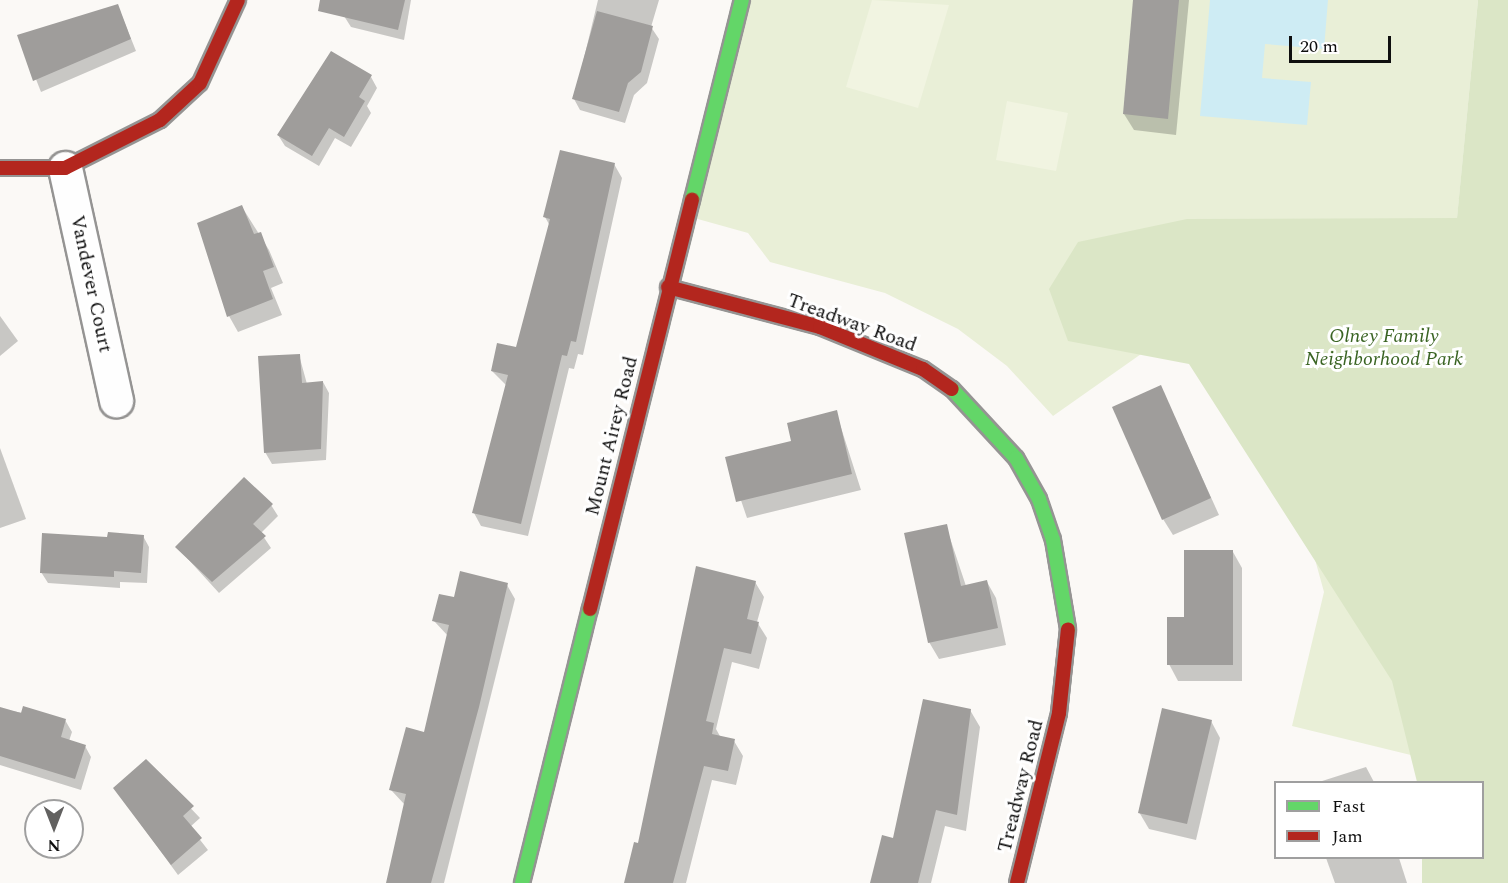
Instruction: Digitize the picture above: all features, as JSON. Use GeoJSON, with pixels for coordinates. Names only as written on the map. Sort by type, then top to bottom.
{"type":"FeatureCollection","features":[{"type":"Feature","properties":{"kind":"street"},"geometry":{"type":"LineString","coordinates":[[0,168],[65,168],[160,120],[200,83],[238,0]]}},
{"type":"Feature","properties":{"kind":"street","name":"Mount Airey Road"},"geometry":{"type":"LineString","coordinates":[[522,883],[668,287],[742,0]]}},
{"type":"Feature","properties":{"kind":"street","name":"Vandever Court"},"geometry":{"type":"LineString","coordinates":[[65,168],[116,400]]}},
{"type":"Feature","properties":{"kind":"street","name":"Treadway Road"},"geometry":{"type":"LineString","coordinates":[[668,287],[819,327],[923,369],[961,395],[1016,458],[1039,499],[1053,540],[1070,642],[1059,713],[1017,883]]}},
{"type":"Feature","properties":{"kind":"green space","name":"Olney Family Neighborhood Park"},"geometry":{"type":"Polygon","coordinates":[[[742,0],[1478,0],[1457,219],[1354,219],[1508,883],[1483,859],[1484,781],[1464,768],[1292,726],[1324,592],[1271,400],[1205,309],[1053,416],[1007,366],[958,329],[885,293],[770,262],[748,233],[687,216],[742,0]]]}},
{"type":"Feature","properties":{"kind":"green space"},"geometry":{"type":"Polygon","coordinates":[[[872,0],[949,5],[918,108],[846,87],[872,0]]]}},
{"type":"Feature","properties":{"kind":"green space"},"geometry":{"type":"Polygon","coordinates":[[[1478,0],[1508,0],[1508,883],[1422,883],[1422,859],[1484,859],[1484,781],[1417,781],[1392,681],[1189,364],[1068,341],[1049,289],[1078,242],[1187,219],[1457,218],[1478,0]]]}},
{"type":"Feature","properties":{"kind":"green space"},"geometry":{"type":"Polygon","coordinates":[[[1007,101],[1068,113],[1056,171],[996,160],[1007,101]]]}},
{"type":"Feature","properties":{"kind":"water"},"geometry":{"type":"Polygon","coordinates":[[[1210,0],[1328,0],[1324,49],[1265,44],[1262,78],[1311,82],[1307,125],[1200,116],[1210,0]]]}},
{"type":"Feature","properties":{"kind":"building"},"geometry":{"type":"Polygon","coordinates":[[[320,0],[405,0],[398,30],[318,11],[320,0]]]}},
{"type":"Feature","properties":{"kind":"building"},"geometry":{"type":"Polygon","coordinates":[[[1133,0],[1179,0],[1168,119],[1123,114],[1133,0]]]}},
{"type":"Feature","properties":{"kind":"building"},"geometry":{"type":"Polygon","coordinates":[[[118,4],[131,39],[33,81],[17,35],[118,4]]]}},
{"type":"Feature","properties":{"kind":"building"},"geometry":{"type":"Polygon","coordinates":[[[597,11],[653,26],[641,72],[628,83],[619,112],[572,99],[597,11]]]}},
{"type":"Feature","properties":{"kind":"building"},"geometry":{"type":"Polygon","coordinates":[[[331,51],[372,75],[359,97],[365,101],[344,137],[329,128],[312,156],[277,135],[331,51]]]}},
{"type":"Feature","properties":{"kind":"building"},"geometry":{"type":"Polygon","coordinates":[[[560,150],[615,163],[576,342],[571,341],[567,356],[562,355],[521,524],[472,513],[508,375],[491,371],[497,343],[516,347],[550,219],[543,217],[560,150]]]}},
{"type":"Feature","properties":{"kind":"building"},"geometry":{"type":"Polygon","coordinates":[[[242,205],[254,234],[261,232],[274,267],[263,271],[273,299],[227,317],[197,223],[242,205]]]}},
{"type":"Feature","properties":{"kind":"building"},"geometry":{"type":"Polygon","coordinates":[[[300,354],[302,383],[323,381],[321,449],[264,453],[258,356],[300,354]]]}},
{"type":"Feature","properties":{"kind":"building"},"geometry":{"type":"Polygon","coordinates":[[[1161,385],[1211,498],[1162,520],[1112,407],[1161,385]]]}},
{"type":"Feature","properties":{"kind":"building"},"geometry":{"type":"Polygon","coordinates":[[[837,410],[852,474],[736,502],[725,457],[791,441],[787,423],[837,410]]]}},
{"type":"Feature","properties":{"kind":"building"},"geometry":{"type":"Polygon","coordinates":[[[244,477],[273,504],[253,524],[266,536],[212,582],[175,547],[244,477]]]}},
{"type":"Feature","properties":{"kind":"building"},"geometry":{"type":"Polygon","coordinates":[[[947,524],[961,586],[987,580],[998,628],[928,643],[904,533],[947,524]]]}},
{"type":"Feature","properties":{"kind":"building"},"geometry":{"type":"Polygon","coordinates":[[[108,532],[144,535],[141,573],[114,571],[114,577],[40,573],[42,533],[107,537],[108,532]]]}},
{"type":"Feature","properties":{"kind":"building"},"geometry":{"type":"Polygon","coordinates":[[[1184,550],[1233,550],[1233,665],[1167,665],[1167,617],[1184,617],[1184,550]]]}},
{"type":"Feature","properties":{"kind":"building"},"geometry":{"type":"Polygon","coordinates":[[[696,566],[756,581],[747,619],[759,622],[751,654],[724,648],[706,721],[714,723],[712,734],[735,739],[728,771],[704,766],[673,883],[624,883],[634,842],[638,843],[696,566]]]}},
{"type":"Feature","properties":{"kind":"building"},"geometry":{"type":"Polygon","coordinates":[[[460,571],[508,583],[479,707],[431,883],[386,883],[406,794],[389,790],[406,727],[424,732],[449,625],[432,621],[439,594],[454,597],[460,571]]]}},
{"type":"Feature","properties":{"kind":"building"},"geometry":{"type":"Polygon","coordinates":[[[923,699],[971,709],[957,815],[936,810],[918,883],[870,883],[882,835],[893,838],[923,699]]]}},
{"type":"Feature","properties":{"kind":"building"},"geometry":{"type":"Polygon","coordinates":[[[23,706],[66,719],[61,737],[86,745],[75,779],[0,756],[0,707],[21,713],[23,706]]]}},
{"type":"Feature","properties":{"kind":"building"},"geometry":{"type":"Polygon","coordinates":[[[1162,708],[1212,720],[1187,824],[1138,813],[1162,708]]]}},
{"type":"Feature","properties":{"kind":"building"},"geometry":{"type":"Polygon","coordinates":[[[146,759],[194,806],[183,816],[202,838],[171,865],[113,788],[146,759]]]}},
{"type":"Feature","properties":{"kind":"traffic: fast"},"geometry":{"type":"LineString","coordinates":[[692,200],[742,0]]}},
{"type":"Feature","properties":{"kind":"traffic: fast"},"geometry":{"type":"LineString","coordinates":[[952,389],[1016,458],[1039,499],[1053,540],[1068,629]]}},
{"type":"Feature","properties":{"kind":"traffic: fast"},"geometry":{"type":"LineString","coordinates":[[522,883],[590,609]]}},
{"type":"Feature","properties":{"kind":"traffic: jam"},"geometry":{"type":"LineString","coordinates":[[0,168],[65,168],[160,120],[200,83],[238,0]]}},
{"type":"Feature","properties":{"kind":"traffic: jam"},"geometry":{"type":"LineString","coordinates":[[590,609],[692,200]]}},
{"type":"Feature","properties":{"kind":"traffic: jam"},"geometry":{"type":"LineString","coordinates":[[668,287],[820,327],[923,369],[952,389]]}},
{"type":"Feature","properties":{"kind":"traffic: jam"},"geometry":{"type":"LineString","coordinates":[[1017,883],[1059,713],[1068,629]]}}]}
